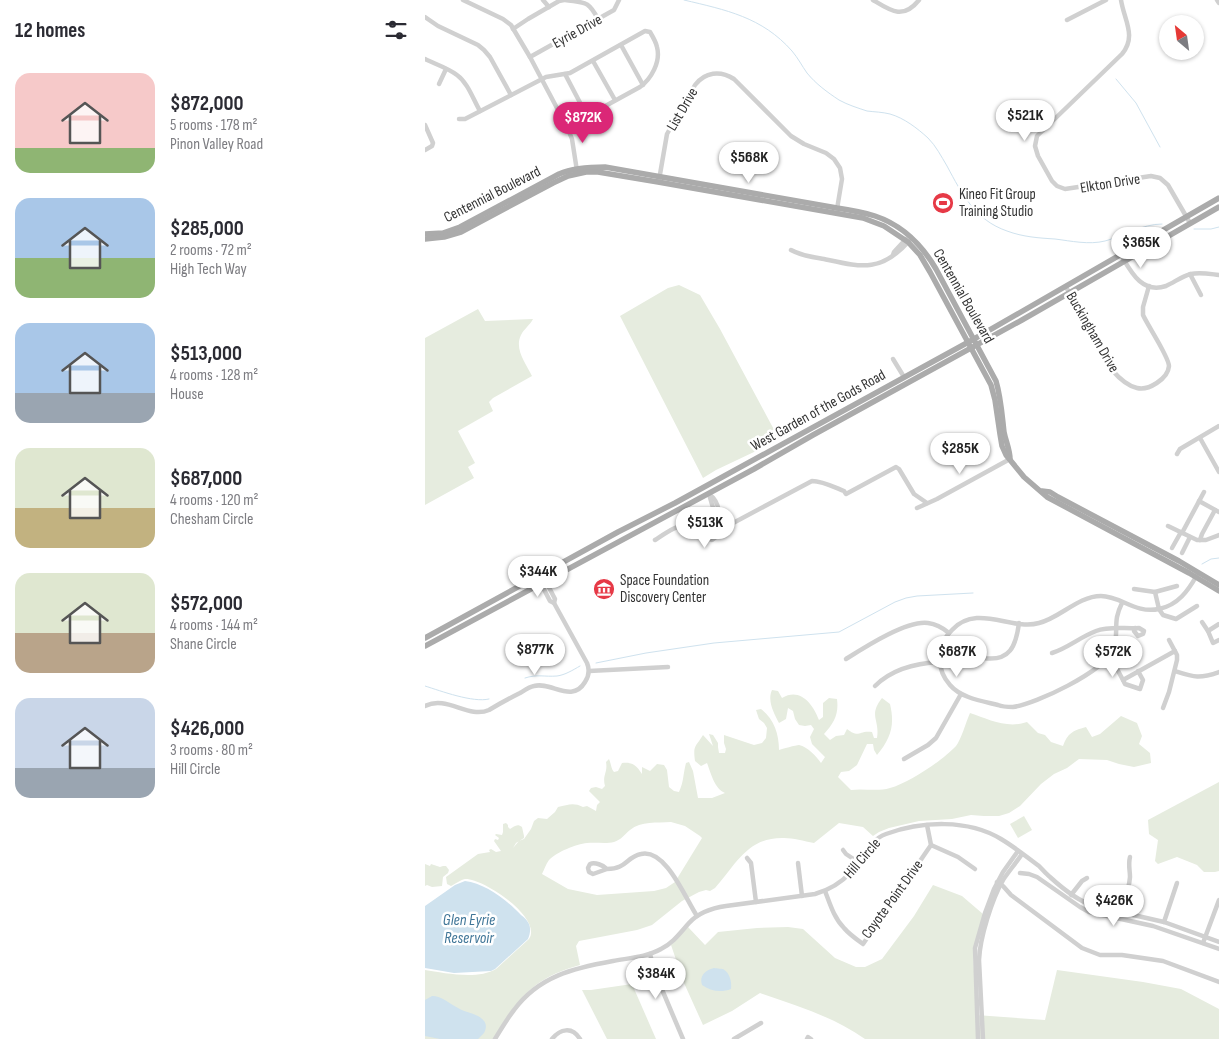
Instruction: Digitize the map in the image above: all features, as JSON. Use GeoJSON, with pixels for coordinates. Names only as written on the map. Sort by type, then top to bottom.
{"type":"FeatureCollection","features":[{"type":"Feature","properties":{"kind":"main road","name":"Centennial Boulevard"},"geometry":{"type":"LineString","coordinates":[[425,239],[444,237],[461,232],[578,171]]}},
{"type":"Feature","properties":{"kind":"main road","name":"Centennial Boulevard"},"geometry":{"type":"LineString","coordinates":[[425,234],[443,232],[460,227],[551,178],[565,172],[578,171],[659,179],[773,197],[837,210],[874,221],[908,239],[925,261],[974,347],[991,385],[1001,441],[1006,454],[1024,477],[1047,497],[1219,584]]}},
{"type":"Feature","properties":{"kind":"main road","name":"Centennial Boulevard"},"geometry":{"type":"LineString","coordinates":[[659,179],[732,195],[837,210]]}},
{"type":"Feature","properties":{"kind":"main road"},"geometry":{"type":"LineString","coordinates":[[732,195],[740,193],[773,197]]}},
{"type":"Feature","properties":{"kind":"main road","name":"West Garden of the Gods Road"},"geometry":{"type":"LineString","coordinates":[[425,646],[709,494],[1070,293],[1186,217],[1219,198]]}},
{"type":"Feature","properties":{"kind":"main road","name":"West Garden of the Gods Road"},"geometry":{"type":"LineString","coordinates":[[425,638],[860,402],[1066,287],[1219,207]]}},
{"type":"Feature","properties":{"kind":"main road"},"geometry":{"type":"LineString","coordinates":[[813,435],[816,429],[860,402]]}},
{"type":"Feature","properties":{"kind":"main road","name":"Centennial Boulevard"},"geometry":{"type":"LineString","coordinates":[[1176,563],[1189,573],[1197,574],[1219,591]]}},
{"type":"Feature","properties":{"kind":"street"},"geometry":{"type":"LineString","coordinates":[[463,0],[503,19],[513,29],[567,127],[572,139],[578,171]]}},
{"type":"Feature","properties":{"kind":"street"},"geometry":{"type":"LineString","coordinates":[[543,0],[549,7]]}},
{"type":"Feature","properties":{"kind":"street"},"geometry":{"type":"LineString","coordinates":[[513,29],[527,19],[564,0],[591,6],[598,19]]}},
{"type":"Feature","properties":{"kind":"street","name":"Eyrie Drive"},"geometry":{"type":"LineString","coordinates":[[530,57],[614,10],[619,0]]}},
{"type":"Feature","properties":{"kind":"street"},"geometry":{"type":"LineString","coordinates":[[873,0],[896,12],[909,10],[919,0]]}},
{"type":"Feature","properties":{"kind":"street"},"geometry":{"type":"LineString","coordinates":[[1067,20],[1107,0]]}},
{"type":"Feature","properties":{"kind":"street","name":"Elkton Drive"},"geometry":{"type":"LineString","coordinates":[[1121,0],[1130,36],[1128,46],[1037,136],[1035,143],[1036,152],[1052,181],[1057,186],[1065,189],[1151,176],[1160,178],[1167,185],[1190,223]]}},
{"type":"Feature","properties":{"kind":"street"},"geometry":{"type":"LineString","coordinates":[[425,17],[438,26],[484,50],[490,57],[511,95]]}},
{"type":"Feature","properties":{"kind":"street"},"geometry":{"type":"LineString","coordinates":[[459,119],[480,111],[542,79],[570,73],[645,31],[650,32],[656,43],[657,63],[643,85],[567,127]]}},
{"type":"Feature","properties":{"kind":"street"},"geometry":{"type":"LineString","coordinates":[[621,45],[643,85]]}},
{"type":"Feature","properties":{"kind":"street"},"geometry":{"type":"LineString","coordinates":[[425,59],[457,75],[465,83],[480,111]]}},
{"type":"Feature","properties":{"kind":"street"},"geometry":{"type":"LineString","coordinates":[[593,61],[615,100]]}},
{"type":"Feature","properties":{"kind":"street"},"geometry":{"type":"LineString","coordinates":[[439,84],[446,69]]}},
{"type":"Feature","properties":{"kind":"street"},"geometry":{"type":"LineString","coordinates":[[565,74],[587,116]]}},
{"type":"Feature","properties":{"kind":"street","name":"List Drive"},"geometry":{"type":"LineString","coordinates":[[659,179],[667,134],[695,85],[700,79],[708,75],[722,74],[734,79],[791,136],[803,144],[826,153],[835,159],[840,168],[842,179],[837,210]]}},
{"type":"Feature","properties":{"kind":"street"},"geometry":{"type":"LineString","coordinates":[[425,125],[433,143],[427,149]]}},
{"type":"Feature","properties":{"kind":"street"},"geometry":{"type":"LineString","coordinates":[[791,250],[803,256],[861,266],[886,260],[908,239]]}},
{"type":"Feature","properties":{"kind":"street"},"geometry":{"type":"LineString","coordinates":[[1123,258],[1135,277],[1149,286],[1166,286],[1190,274],[1219,275]]}},
{"type":"Feature","properties":{"kind":"street"},"geometry":{"type":"LineString","coordinates":[[1190,274],[1201,295]]}},
{"type":"Feature","properties":{"kind":"street","name":"Buckingham Drive"},"geometry":{"type":"LineString","coordinates":[[1066,287],[1115,373],[1133,387],[1142,389],[1163,378],[1169,366],[1143,315],[1143,307],[1149,286]]}},
{"type":"Feature","properties":{"kind":"street"},"geometry":{"type":"LineString","coordinates":[[893,359],[904,377]]}},
{"type":"Feature","properties":{"kind":"street"},"geometry":{"type":"LineString","coordinates":[[1177,454],[1180,449],[1219,426]]}},
{"type":"Feature","properties":{"kind":"street"},"geometry":{"type":"LineString","coordinates":[[1200,438],[1219,472]]}},
{"type":"Feature","properties":{"kind":"street"},"geometry":{"type":"LineString","coordinates":[[917,508],[1010,459]]}},
{"type":"Feature","properties":{"kind":"street"},"geometry":{"type":"LineString","coordinates":[[655,540],[679,526],[687,524],[727,524],[739,520],[812,481],[842,490],[846,494],[896,467],[914,494],[927,503]]}},
{"type":"Feature","properties":{"kind":"street"},"geometry":{"type":"LineString","coordinates":[[1173,548],[1204,492]]}},
{"type":"Feature","properties":{"kind":"street"},"geometry":{"type":"LineString","coordinates":[[709,494],[715,515],[715,524]]}},
{"type":"Feature","properties":{"kind":"street"},"geometry":{"type":"LineString","coordinates":[[709,494],[715,498],[718,506],[719,513],[715,524]]}},
{"type":"Feature","properties":{"kind":"street"},"geometry":{"type":"LineString","coordinates":[[1199,501],[1217,511],[1200,540]]}},
{"type":"Feature","properties":{"kind":"street"},"geometry":{"type":"LineString","coordinates":[[700,523],[710,517],[713,511]]}},
{"type":"Feature","properties":{"kind":"street"},"geometry":{"type":"LineString","coordinates":[[1168,526],[1200,540],[1206,540],[1219,535]]}},
{"type":"Feature","properties":{"kind":"street"},"geometry":{"type":"LineString","coordinates":[[1182,553],[1190,537]]}},
{"type":"Feature","properties":{"kind":"street"},"geometry":{"type":"LineString","coordinates":[[1122,602],[1117,616],[1116,643],[1109,658],[1100,666],[1056,692],[1024,704],[1011,707],[999,706],[961,694],[945,679],[940,662],[941,647],[949,633],[961,623],[973,618],[988,618],[1032,624],[1040,623],[1093,596],[1108,597],[1122,602],[1140,609],[1159,609],[1170,605],[1183,596],[1197,574]]}},
{"type":"Feature","properties":{"kind":"street"},"geometry":{"type":"LineString","coordinates":[[425,706],[437,702],[475,712],[485,711],[534,686],[543,686],[569,692],[581,687],[585,683],[589,671],[587,663],[554,603],[551,601],[539,575]]}},
{"type":"Feature","properties":{"kind":"street"},"geometry":{"type":"LineString","coordinates":[[1134,589],[1155,592],[1177,586]]}},
{"type":"Feature","properties":{"kind":"street"},"geometry":{"type":"LineString","coordinates":[[1155,592],[1162,615],[1176,618],[1197,606]]}},
{"type":"Feature","properties":{"kind":"street"},"geometry":{"type":"LineString","coordinates":[[1202,622],[1213,643],[1219,640]]}},
{"type":"Feature","properties":{"kind":"street"},"geometry":{"type":"LineString","coordinates":[[846,658],[884,636],[915,623],[931,623],[949,633]]}},
{"type":"Feature","properties":{"kind":"street"},"geometry":{"type":"LineString","coordinates":[[983,658],[996,659],[1004,656],[1011,650],[1017,638],[1019,623]]}},
{"type":"Feature","properties":{"kind":"street"},"geometry":{"type":"LineString","coordinates":[[1208,631],[1219,624]]}},
{"type":"Feature","properties":{"kind":"street"},"geometry":{"type":"LineString","coordinates":[[1052,653],[1094,632],[1105,629],[1135,628]]}},
{"type":"Feature","properties":{"kind":"street"},"geometry":{"type":"LineString","coordinates":[[1163,708],[1177,660],[1169,640]]}},
{"type":"Feature","properties":{"kind":"street"},"geometry":{"type":"LineString","coordinates":[[1123,680],[1175,651]]}},
{"type":"Feature","properties":{"kind":"street"},"geometry":{"type":"LineString","coordinates":[[875,686],[886,677],[911,666],[940,662]]}},
{"type":"Feature","properties":{"kind":"street"},"geometry":{"type":"LineString","coordinates":[[589,671],[668,667]]}},
{"type":"Feature","properties":{"kind":"street"},"geometry":{"type":"LineString","coordinates":[[1117,669],[1125,684],[1140,689],[1143,680],[1138,671]]}},
{"type":"Feature","properties":{"kind":"street"},"geometry":{"type":"LineString","coordinates":[[1175,671],[1197,677],[1219,672]]}},
{"type":"Feature","properties":{"kind":"street"},"geometry":{"type":"LineString","coordinates":[[904,759],[936,738],[961,694]]}},
{"type":"Feature","properties":{"kind":"street","name":"Hill Circle"},"geometry":{"type":"LineString","coordinates":[[495,1039],[518,1004],[535,988],[566,971],[650,954],[667,946],[697,916],[709,910],[825,891],[843,880],[872,842],[881,836],[890,832],[927,825],[951,824],[989,833],[1020,853],[1072,894],[1089,904],[1164,922],[1219,942]]}},
{"type":"Feature","properties":{"kind":"street","name":"Coyote Point Drive"},"geometry":{"type":"LineString","coordinates":[[825,891],[839,923],[863,944],[931,845],[927,825]]}},
{"type":"Feature","properties":{"kind":"street"},"geometry":{"type":"LineString","coordinates":[[931,845],[958,857],[975,869]]}},
{"type":"Feature","properties":{"kind":"street"},"geometry":{"type":"LineString","coordinates":[[843,850],[845,854],[858,862]]}},
{"type":"Feature","properties":{"kind":"street"},"geometry":{"type":"LineString","coordinates":[[607,869],[621,867],[632,858],[643,853],[657,856],[662,860],[684,891],[697,916]]}},
{"type":"Feature","properties":{"kind":"street"},"geometry":{"type":"LineString","coordinates":[[978,1039],[974,952],[985,913],[999,883],[1020,853]]}},
{"type":"Feature","properties":{"kind":"street"},"geometry":{"type":"LineString","coordinates":[[1122,912],[1130,877],[1128,864],[1130,857]]}},
{"type":"Feature","properties":{"kind":"street"},"geometry":{"type":"LineString","coordinates":[[747,858],[751,863],[755,902]]}},
{"type":"Feature","properties":{"kind":"street"},"geometry":{"type":"LineString","coordinates":[[798,863],[802,896]]}},
{"type":"Feature","properties":{"kind":"street"},"geometry":{"type":"LineString","coordinates":[[1021,873],[1033,875],[1089,912],[1153,926],[1219,949]]}},
{"type":"Feature","properties":{"kind":"street"},"geometry":{"type":"LineString","coordinates":[[1068,899],[1082,881],[1087,878]]}},
{"type":"Feature","properties":{"kind":"street"},"geometry":{"type":"LineString","coordinates":[[999,883],[1011,895],[1077,945],[1088,951],[1100,955],[1122,955],[1163,961],[1219,982]]}},
{"type":"Feature","properties":{"kind":"street"},"geometry":{"type":"LineString","coordinates":[[983,1039],[979,952],[999,883]]}},
{"type":"Feature","properties":{"kind":"street"},"geometry":{"type":"LineString","coordinates":[[1164,922],[1177,883]]}},
{"type":"Feature","properties":{"kind":"street"},"geometry":{"type":"LineString","coordinates":[[1203,944],[1219,900]]}},
{"type":"Feature","properties":{"kind":"street"},"geometry":{"type":"LineString","coordinates":[[650,954],[655,973],[683,1039]]}},
{"type":"Feature","properties":{"kind":"street"},"geometry":{"type":"LineString","coordinates":[[733,1039],[761,1023]]}},
{"type":"Feature","properties":{"kind":"street"},"geometry":{"type":"LineString","coordinates":[[552,1039],[565,1030],[575,1032],[580,1039]]}},
{"type":"Feature","properties":{"kind":"street"},"geometry":{"type":"LineString","coordinates":[[807,1039],[807,1037],[811,1039]]}},
{"type":"Feature","properties":{"kind":"shaded area"},"geometry":{"type":"Polygon","coordinates":[[[679,285],[700,295],[779,439],[703,478],[620,316],[668,288],[679,285]]]}},
{"type":"Feature","properties":{"kind":"shaded area"},"geometry":{"type":"Polygon","coordinates":[[[478,309],[485,321],[533,319],[519,340],[520,351],[532,376],[493,398],[489,402],[493,411],[458,431],[475,463],[468,467],[474,478],[425,505],[425,338],[478,309]]]}},
{"type":"Feature","properties":{"kind":"shaded area"},"geometry":{"type":"Polygon","coordinates":[[[772,690],[778,691],[782,698],[795,695],[805,699],[813,708],[819,720],[823,717],[823,703],[829,698],[837,699],[835,718],[824,734],[830,740],[836,736],[844,735],[847,729],[857,734],[872,732],[874,738],[877,738],[876,709],[882,698],[890,704],[891,731],[882,749],[877,755],[873,744],[867,744],[857,765],[849,771],[841,772],[838,777],[851,790],[890,788],[907,781],[925,770],[943,758],[956,746],[970,713],[1005,724],[1027,722],[1038,733],[1045,735],[1051,742],[1063,746],[1069,735],[1074,731],[1086,727],[1092,737],[1100,734],[1121,716],[1137,723],[1142,736],[1139,744],[1150,753],[1151,763],[1134,767],[1107,760],[1079,759],[1041,784],[1020,806],[1009,813],[999,816],[971,815],[952,819],[919,821],[889,828],[873,836],[863,827],[839,823],[814,843],[784,838],[761,842],[743,854],[715,888],[710,891],[699,892],[682,901],[652,925],[637,930],[579,941],[576,946],[580,965],[550,976],[528,992],[510,1012],[493,1039],[425,1039],[425,970],[461,975],[489,972],[496,969],[529,939],[531,930],[520,911],[497,892],[473,880],[465,879],[451,886],[447,884],[446,877],[478,854],[490,852],[489,850],[491,849],[496,852],[501,851],[494,841],[499,838],[496,834],[502,835],[503,824],[506,823],[510,829],[517,825],[522,827],[524,838],[520,841],[524,839],[531,829],[534,821],[538,818],[547,819],[558,807],[573,804],[583,807],[587,806],[596,811],[597,805],[600,802],[589,791],[591,788],[602,789],[605,786],[606,762],[609,759],[614,772],[618,771],[622,763],[634,765],[642,774],[642,767],[650,771],[657,764],[664,765],[667,770],[669,787],[679,792],[686,763],[689,762],[693,771],[698,798],[712,798],[725,793],[716,785],[707,763],[701,766],[695,761],[695,747],[703,735],[713,746],[709,734],[713,735],[718,743],[719,753],[725,753],[724,735],[754,745],[762,743],[766,738],[767,728],[759,719],[756,710],[761,709],[772,722],[777,733],[779,750],[799,745],[809,750],[821,763],[825,757],[812,744],[810,737],[814,729],[811,725],[799,725],[793,711],[788,708],[786,719],[779,723],[771,703],[772,690]],[[671,822],[644,824],[634,827],[614,842],[587,843],[572,847],[549,860],[542,874],[568,889],[597,895],[654,891],[666,888],[675,882],[702,838],[685,826],[671,822]]]}},
{"type":"Feature","properties":{"kind":"shaded area"},"geometry":{"type":"Polygon","coordinates":[[[1219,782],[1219,871],[1204,872],[1197,865],[1177,857],[1158,864],[1155,861],[1158,840],[1149,834],[1148,820],[1219,782]]]}},
{"type":"Feature","properties":{"kind":"shaded area"},"geometry":{"type":"Polygon","coordinates":[[[1024,816],[1032,830],[1018,838],[1010,824],[1024,816]]]}},
{"type":"Feature","properties":{"kind":"shaded area"},"geometry":{"type":"Polygon","coordinates":[[[425,864],[440,867],[446,866],[449,870],[443,877],[442,886],[425,886],[425,864]]]}},
{"type":"Feature","properties":{"kind":"shaded area"},"geometry":{"type":"Polygon","coordinates":[[[933,885],[962,896],[983,914],[973,950],[976,1015],[1045,1020],[1057,970],[1181,989],[1219,1009],[1219,1039],[865,1039],[827,1018],[760,993],[732,1011],[703,1025],[684,983],[671,945],[688,927],[705,945],[718,932],[757,928],[788,927],[803,929],[835,958],[856,967],[865,967],[882,959],[914,916],[933,885]]]}},
{"type":"Feature","properties":{"kind":"shaded area"},"geometry":{"type":"Polygon","coordinates":[[[632,984],[656,1039],[607,1039],[582,990],[632,984]]]}},
{"type":"Feature","properties":{"kind":"water","name":"Glen Eyrie Reservoir"},"geometry":{"type":"Polygon","coordinates":[[[465,881],[473,882],[488,889],[516,910],[529,924],[530,932],[528,939],[491,971],[454,973],[425,968],[425,906],[455,885],[465,881]]]}},
{"type":"Feature","properties":{"kind":"water"},"geometry":{"type":"Polygon","coordinates":[[[714,968],[723,969],[729,975],[731,989],[716,991],[702,985],[701,979],[703,974],[714,968]]]}},
{"type":"Feature","properties":{"kind":"water"},"geometry":{"type":"Polygon","coordinates":[[[432,996],[443,999],[461,1010],[481,1018],[486,1026],[484,1033],[478,1039],[440,1039],[425,1036],[425,1000],[432,996]]]}},
{"type":"Feature","properties":{"kind":"waterway"},"geometry":{"type":"LineString","coordinates":[[684,0],[743,16],[756,23],[780,39],[794,54],[810,77],[839,100],[867,111],[895,116],[915,127],[936,148],[971,205],[986,220],[996,226],[1025,236],[1093,243],[1112,239],[1147,226],[1162,224]]}},
{"type":"Feature","properties":{"kind":"waterway"},"geometry":{"type":"LineString","coordinates":[[1116,79],[1136,103],[1160,147]]}},
{"type":"Feature","properties":{"kind":"waterway"},"geometry":{"type":"LineString","coordinates":[[1194,229],[1219,227]]}},
{"type":"Feature","properties":{"kind":"waterway"},"geometry":{"type":"LineString","coordinates":[[1202,564],[1211,559],[1219,558]]}},
{"type":"Feature","properties":{"kind":"waterway"},"geometry":{"type":"LineString","coordinates":[[596,663],[646,653],[714,643],[839,632],[906,598],[973,593]]}},
{"type":"Feature","properties":{"kind":"waterway"},"geometry":{"type":"LineString","coordinates":[[525,678],[560,675],[580,666]]}},
{"type":"Feature","properties":{"kind":"waterway"},"geometry":{"type":"LineString","coordinates":[[425,686],[466,698],[489,699]]}},
{"type":"Feature","properties":{"kind":"place","name":"Kineo Fit Group Training Studio"},"geometry":{"type":"Point","coordinates":[943,203]}},
{"type":"Feature","properties":{"kind":"place","name":"Space Foundation Discovery Center"},"geometry":{"type":"Point","coordinates":[604,589]}}]}
